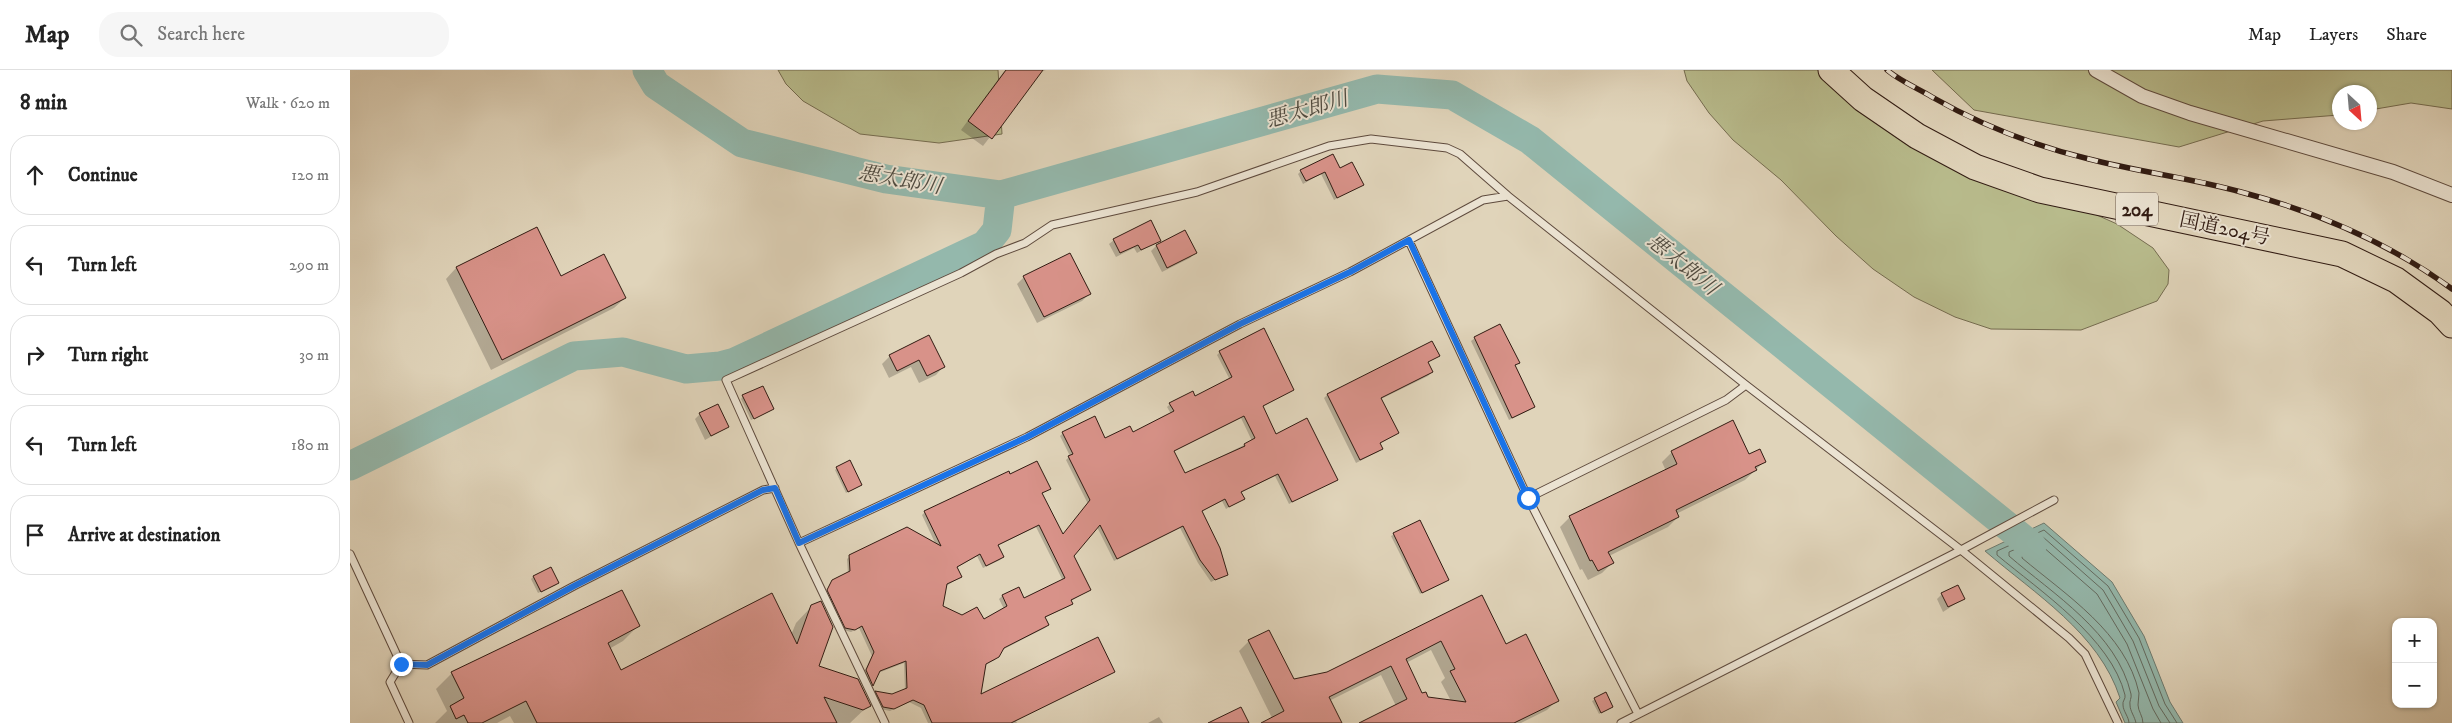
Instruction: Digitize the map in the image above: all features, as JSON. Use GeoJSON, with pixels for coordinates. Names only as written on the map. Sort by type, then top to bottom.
{"type":"FeatureCollection","features":[{"type":"Feature","properties":{"kind":"highway","name":"国道204号"},"geometry":{"type":"LineString","coordinates":[[1831,70],[1862,98],[1917,136],[1975,167],[2040,190],[2342,254],[2396,280],[2440,312],[2452,325]]}},
{"type":"Feature","properties":{"kind":"street"},"geometry":{"type":"LineString","coordinates":[[2096,70],[2142,96],[2190,113],[2394,172],[2452,195]]}},
{"type":"Feature","properties":{"kind":"lane"},"geometry":{"type":"LineString","coordinates":[[885,723],[799,543],[726,380],[961,273],[996,254],[1025,243],[1052,225],[1197,192],[1329,146],[1371,139],[1447,148],[1460,154],[1508,196],[1746,385],[1961,550],[2070,638],[2085,654],[2118,723]]}},
{"type":"Feature","properties":{"kind":"lane"},"geometry":{"type":"LineString","coordinates":[[799,543],[1027,437],[1240,324],[1350,272],[1483,200],[1508,196]]}},
{"type":"Feature","properties":{"kind":"lane"},"geometry":{"type":"LineString","coordinates":[[1409,240],[1528,498],[1638,714]]}},
{"type":"Feature","properties":{"kind":"lane"},"geometry":{"type":"LineString","coordinates":[[1528,498],[1726,400],[1746,385]]}},
{"type":"Feature","properties":{"kind":"lane"},"geometry":{"type":"LineString","coordinates":[[401,664],[427,665],[608,568],[763,490],[775,488]]}},
{"type":"Feature","properties":{"kind":"lane"},"geometry":{"type":"LineString","coordinates":[[1621,723],[1961,550],[2054,500]]}},
{"type":"Feature","properties":{"kind":"lane"},"geometry":{"type":"LineString","coordinates":[[350,554],[401,664]]}},
{"type":"Feature","properties":{"kind":"lane"},"geometry":{"type":"LineString","coordinates":[[401,664],[390,682],[409,723]]}},
{"type":"Feature","properties":{"kind":"green space"},"geometry":{"type":"Polygon","coordinates":[[[778,70],[998,70],[1002,134],[939,143],[860,134],[803,101],[786,84],[778,70]]]}},
{"type":"Feature","properties":{"kind":"green space"},"geometry":{"type":"Polygon","coordinates":[[[1684,70],[1819,70],[2023,182],[2117,224],[2153,248],[2169,270],[2168,284],[2157,301],[2081,330],[1991,329],[1955,317],[1914,297],[1873,269],[1836,236],[1781,180],[1733,140],[1709,113],[1687,81],[1684,70]]]}},
{"type":"Feature","properties":{"kind":"green space"},"geometry":{"type":"Polygon","coordinates":[[[1932,70],[2452,70],[2452,109],[2411,103],[2377,109],[2377,85],[2332,85],[2332,116],[2263,121],[2179,147],[1974,110],[1932,70]]]}},
{"type":"Feature","properties":{"kind":"water"},"geometry":{"type":"Polygon","coordinates":[[[2044,523],[2112,582],[2144,636],[2170,702],[2183,723],[2125,723],[2116,702],[2120,698],[2110,675],[2097,654],[2081,634],[2044,599],[1985,551],[2044,523]]]}},
{"type":"Feature","properties":{"kind":"building"},"geometry":{"type":"Polygon","coordinates":[[[1006,70],[1043,70],[992,139],[968,121],[1006,70]]]}},
{"type":"Feature","properties":{"kind":"building"},"geometry":{"type":"Polygon","coordinates":[[[1333,154],[1340,168],[1352,162],[1364,185],[1337,198],[1325,172],[1306,181],[1300,170],[1333,154]]]}},
{"type":"Feature","properties":{"kind":"building"},"geometry":{"type":"Polygon","coordinates":[[[1151,220],[1161,241],[1141,250],[1138,245],[1120,253],[1113,239],[1151,220]]]}},
{"type":"Feature","properties":{"kind":"building"},"geometry":{"type":"Polygon","coordinates":[[[537,227],[561,276],[604,254],[626,298],[502,360],[456,267],[537,227]]]}},
{"type":"Feature","properties":{"kind":"building"},"geometry":{"type":"Polygon","coordinates":[[[1185,230],[1197,253],[1167,268],[1156,245],[1185,230]]]}},
{"type":"Feature","properties":{"kind":"building"},"geometry":{"type":"Polygon","coordinates":[[[1070,253],[1091,294],[1044,317],[1023,276],[1070,253]]]}},
{"type":"Feature","properties":{"kind":"building"},"geometry":{"type":"Polygon","coordinates":[[[1500,324],[1520,363],[1515,365],[1535,407],[1512,418],[1474,337],[1500,324]]]}},
{"type":"Feature","properties":{"kind":"building"},"geometry":{"type":"Polygon","coordinates":[[[1264,328],[1294,390],[1263,406],[1276,434],[1307,418],[1338,480],[1292,502],[1278,474],[1241,492],[1245,499],[1229,507],[1225,499],[1202,511],[1220,548],[1228,575],[1215,580],[1200,560],[1183,526],[1117,559],[1100,525],[1074,556],[1091,590],[1071,600],[1073,604],[1045,617],[1049,625],[1004,648],[999,657],[986,664],[981,694],[1098,637],[1115,672],[1011,723],[932,723],[924,705],[913,700],[894,709],[883,707],[875,691],[892,694],[907,688],[906,661],[880,671],[873,686],[866,670],[874,652],[862,626],[855,630],[845,628],[827,590],[832,580],[850,571],[849,555],[907,527],[941,546],[924,511],[1009,471],[1010,474],[1037,461],[1051,489],[1042,493],[1063,534],[1090,500],[1068,456],[1073,454],[1062,432],[1095,416],[1105,438],[1130,426],[1133,432],[1174,411],[1169,403],[1193,391],[1195,396],[1232,377],[1219,351],[1264,328]],[[1244,416],[1174,451],[1185,473],[1245,446],[1244,444],[1255,438],[1244,416]],[[1039,525],[998,545],[1004,557],[986,566],[980,554],[957,567],[962,577],[947,584],[943,606],[962,615],[977,607],[984,619],[1007,606],[1002,595],[1019,587],[1024,598],[1065,578],[1039,525]]]}},
{"type":"Feature","properties":{"kind":"building"},"geometry":{"type":"Polygon","coordinates":[[[929,335],[945,367],[927,376],[919,360],[897,371],[889,355],[929,335]]]}},
{"type":"Feature","properties":{"kind":"building"},"geometry":{"type":"Polygon","coordinates":[[[1432,341],[1440,356],[1428,362],[1433,372],[1381,398],[1399,433],[1380,443],[1383,449],[1360,460],[1327,394],[1432,341]]]}},
{"type":"Feature","properties":{"kind":"building"},"geometry":{"type":"Polygon","coordinates":[[[763,386],[774,409],[754,419],[742,395],[763,386]]]}},
{"type":"Feature","properties":{"kind":"building"},"geometry":{"type":"Polygon","coordinates":[[[718,404],[729,427],[711,436],[699,413],[718,404]]]}},
{"type":"Feature","properties":{"kind":"building"},"geometry":{"type":"Polygon","coordinates":[[[1733,420],[1749,454],[1760,449],[1766,462],[1755,467],[1757,470],[1676,510],[1679,517],[1608,552],[1614,563],[1598,571],[1592,560],[1590,561],[1569,516],[1677,464],[1671,451],[1733,420]]]}},
{"type":"Feature","properties":{"kind":"building"},"geometry":{"type":"Polygon","coordinates":[[[850,460],[862,485],[848,492],[836,467],[850,460]]]}},
{"type":"Feature","properties":{"kind":"building"},"geometry":{"type":"Polygon","coordinates":[[[1420,520],[1449,580],[1422,593],[1393,533],[1420,520]]]}},
{"type":"Feature","properties":{"kind":"building"},"geometry":{"type":"Polygon","coordinates":[[[551,567],[559,583],[541,592],[533,576],[551,567]]]}},
{"type":"Feature","properties":{"kind":"building"},"geometry":{"type":"Polygon","coordinates":[[[1958,585],[1965,599],[1948,607],[1941,593],[1958,585]]]}},
{"type":"Feature","properties":{"kind":"building"},"geometry":{"type":"Polygon","coordinates":[[[622,590],[640,626],[608,643],[621,670],[772,593],[797,644],[811,605],[821,601],[833,627],[819,666],[858,679],[871,706],[863,710],[824,697],[837,723],[537,723],[526,701],[482,723],[468,723],[464,715],[456,719],[450,706],[464,698],[451,672],[622,590]]]}},
{"type":"Feature","properties":{"kind":"building"},"geometry":{"type":"Polygon","coordinates":[[[1482,595],[1506,644],[1526,634],[1559,701],[1514,723],[1359,723],[1407,699],[1391,666],[1329,697],[1342,723],[1261,723],[1284,711],[1248,640],[1269,630],[1294,679],[1327,672],[1482,595]],[[1441,641],[1406,659],[1422,693],[1426,692],[1428,697],[1466,702],[1450,671],[1455,669],[1441,641]]]}},
{"type":"Feature","properties":{"kind":"building"},"geometry":{"type":"Polygon","coordinates":[[[1606,692],[1613,707],[1601,713],[1594,698],[1606,692]]]}},
{"type":"Feature","properties":{"kind":"building"},"geometry":{"type":"Polygon","coordinates":[[[1241,707],[1249,723],[1208,723],[1241,707]]]}},
{"type":"Feature","properties":{"kind":"waterway","name":"悪太郎川"},"geometry":{"type":"LineString","coordinates":[[647,70],[656,85],[742,143],[886,179],[1001,195],[1377,89],[1452,95],[1530,140],[2032,546]]}},
{"type":"Feature","properties":{"kind":"waterway"},"geometry":{"type":"LineString","coordinates":[[350,466],[574,356],[623,352],[686,369],[720,366],[735,362],[985,245],[997,230],[1001,195]]}},
{"type":"Feature","properties":{"kind":"railway"},"geometry":{"type":"LineString","coordinates":[[1887,70],[1903,81],[1970,117],[2029,141],[2108,164],[2241,192],[2324,219],[2351,230],[2403,257],[2452,289]]}},
{"type":"Feature","properties":{"kind":"route"},"geometry":{"type":"LineString","coordinates":[[401,664],[427,665],[574,586],[763,490],[775,488],[799,543],[1027,437],[1240,324],[1350,272],[1409,240],[1528,498]]}}]}
